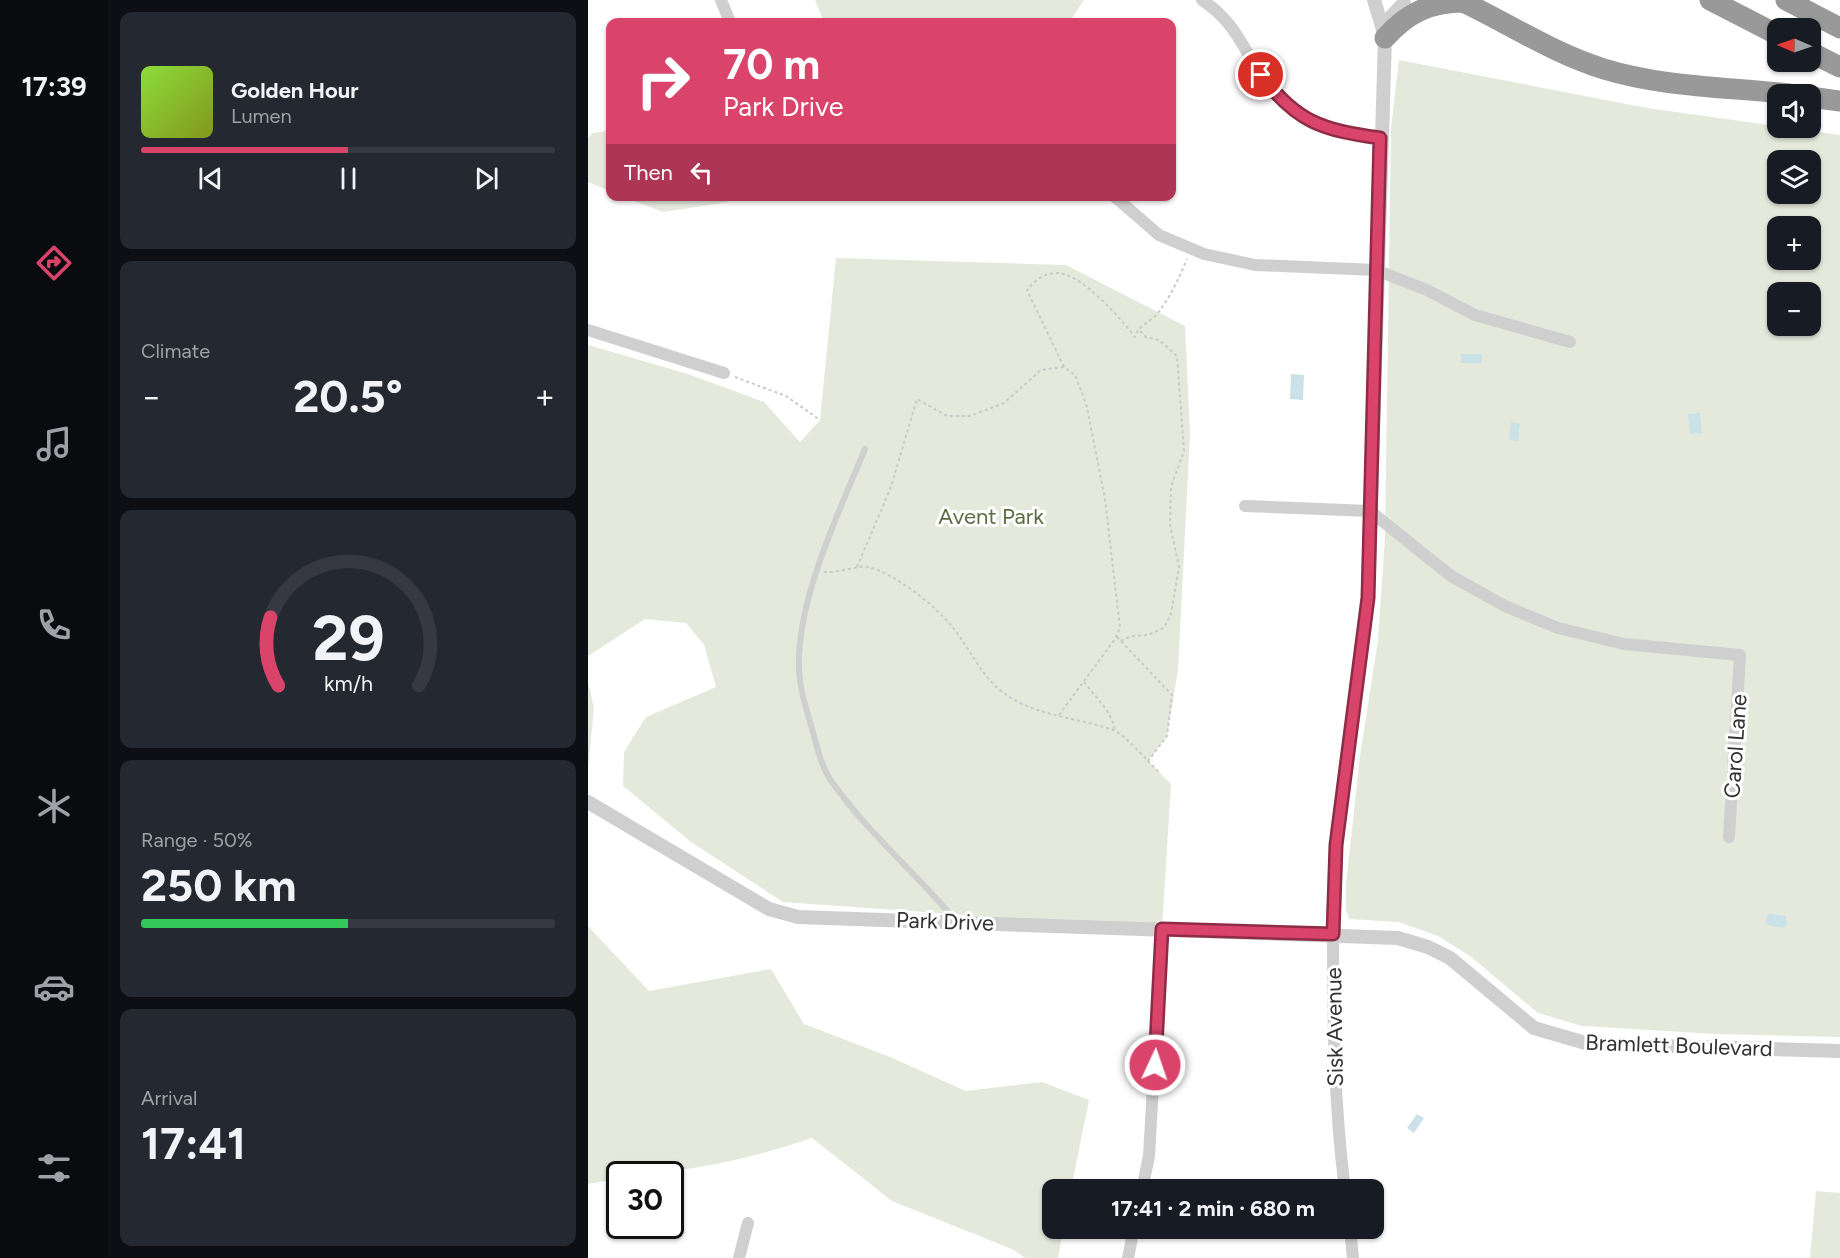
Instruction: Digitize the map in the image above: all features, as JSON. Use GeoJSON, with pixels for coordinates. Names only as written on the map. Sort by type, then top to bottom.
{"type":"FeatureCollection","features":[{"type":"Feature","properties":{"kind":"highway"},"geometry":{"type":"LineString","coordinates":[[1710,0],[1767,29]]}},
{"type":"Feature","properties":{"kind":"highway"},"geometry":{"type":"LineString","coordinates":[[1786,0],[1840,28]]}},
{"type":"Feature","properties":{"kind":"highway"},"geometry":{"type":"LineString","coordinates":[[1385,38],[1399,22],[1414,11],[1461,1],[1553,50],[1605,69],[1662,81],[1767,92]]}},
{"type":"Feature","properties":{"kind":"highway"},"geometry":{"type":"LineString","coordinates":[[1821,58],[1840,67]]}},
{"type":"Feature","properties":{"kind":"highway"},"geometry":{"type":"LineString","coordinates":[[1821,98],[1840,101]]}},
{"type":"Feature","properties":{"kind":"street"},"geometry":{"type":"LineString","coordinates":[[722,0],[729,18]]}},
{"type":"Feature","properties":{"kind":"street"},"geometry":{"type":"LineString","coordinates":[[1202,0],[1216,9],[1239,35],[1261,75],[1280,100],[1307,119],[1336,132],[1380,138]]}},
{"type":"Feature","properties":{"kind":"street","name":"Sisk Avenue"},"geometry":{"type":"LineString","coordinates":[[1385,38],[1376,0],[1392,4],[1407,2]]}},
{"type":"Feature","properties":{"kind":"street","name":"Sisk Avenue"},"geometry":{"type":"LineString","coordinates":[[1343,1179],[1336,1126],[1333,1049],[1336,845],[1368,598],[1380,138],[1385,38],[1388,20],[1407,2]]}},
{"type":"Feature","properties":{"kind":"street"},"geometry":{"type":"LineString","coordinates":[[1120,201],[1159,235],[1191,249],[1255,265],[1376,270],[1427,290],[1475,315],[1570,342]]}},
{"type":"Feature","properties":{"kind":"street"},"geometry":{"type":"LineString","coordinates":[[588,330],[724,373]]}},
{"type":"Feature","properties":{"kind":"street"},"geometry":{"type":"LineString","coordinates":[[1245,506],[1370,512]]}},
{"type":"Feature","properties":{"kind":"street","name":"Carol Lane"},"geometry":{"type":"LineString","coordinates":[[1370,512],[1451,576],[1505,606],[1558,628],[1624,644],[1740,655],[1729,837]]}},
{"type":"Feature","properties":{"kind":"street","name":"Park Drive"},"geometry":{"type":"LineString","coordinates":[[588,802],[769,909],[798,917],[1333,934]]}},
{"type":"Feature","properties":{"kind":"street"},"geometry":{"type":"LineString","coordinates":[[1144,1179],[1149,1156],[1162,929]]}},
{"type":"Feature","properties":{"kind":"street","name":"Bramlett Boulevard"},"geometry":{"type":"LineString","coordinates":[[1333,934],[1398,938],[1428,947],[1456,963],[1534,1028],[1589,1044],[1840,1050]]}},
{"type":"Feature","properties":{"kind":"street"},"geometry":{"type":"LineString","coordinates":[[739,1258],[747,1223]]}},
{"type":"Feature","properties":{"kind":"street"},"geometry":{"type":"LineString","coordinates":[[1128,1258],[1132,1239]]}},
{"type":"Feature","properties":{"kind":"street"},"geometry":{"type":"LineString","coordinates":[[1351,1239],[1353,1258]]}},
{"type":"Feature","properties":{"kind":"lane"},"geometry":{"type":"LineString","coordinates":[[865,449],[831,533],[801,636],[799,670],[806,709],[817,747],[830,779],[851,808],[922,881],[957,921]]}},
{"type":"Feature","properties":{"kind":"path"},"geometry":{"type":"LineString","coordinates":[[1059,715],[1116,636],[1120,628],[1118,600],[1108,538],[1105,499],[1091,424],[1080,384],[1075,375],[1064,367],[1027,290],[1037,278],[1059,273],[1082,284],[1118,315],[1135,337],[1138,329],[1156,315],[1177,283],[1191,249]]}},
{"type":"Feature","properties":{"kind":"path"},"geometry":{"type":"LineString","coordinates":[[1121,641],[1131,636],[1148,635],[1164,628],[1172,614],[1179,567],[1170,525],[1171,487],[1184,451],[1177,356],[1159,340],[1146,337],[1138,329]]}},
{"type":"Feature","properties":{"kind":"path"},"geometry":{"type":"LineString","coordinates":[[857,567],[891,487],[917,399],[947,416],[970,416],[1004,403],[1041,370],[1064,367]]}},
{"type":"Feature","properties":{"kind":"path"},"geometry":{"type":"LineString","coordinates":[[724,373],[786,396],[820,420]]}},
{"type":"Feature","properties":{"kind":"path"},"geometry":{"type":"LineString","coordinates":[[818,572],[843,572],[857,567],[868,567],[888,576],[936,610],[954,629],[991,681],[1008,697],[1115,731],[1160,773]]}},
{"type":"Feature","properties":{"kind":"path"},"geometry":{"type":"LineString","coordinates":[[1116,636],[1172,695],[1167,736],[1148,761]]}},
{"type":"Feature","properties":{"kind":"path"},"geometry":{"type":"LineString","coordinates":[[1084,681],[1113,719],[1115,731]]}},
{"type":"Feature","properties":{"kind":"green space"},"geometry":{"type":"Polygon","coordinates":[[[815,0],[1084,0],[1072,18],[822,18],[815,0]]]}},
{"type":"Feature","properties":{"kind":"green space"},"geometry":{"type":"Polygon","coordinates":[[[1399,60],[1647,108],[1767,125],[1767,138],[1821,138],[1821,132],[1840,135],[1840,1037],[1715,1034],[1582,1026],[1538,1013],[1470,956],[1438,936],[1399,922],[1349,919],[1346,910],[1346,884],[1360,756],[1378,640],[1385,537],[1391,128],[1399,60]]]}},
{"type":"Feature","properties":{"kind":"green space"},"geometry":{"type":"Polygon","coordinates":[[[606,131],[606,189],[588,182],[588,139],[592,133],[606,131]]]}},
{"type":"Feature","properties":{"kind":"green space"},"geometry":{"type":"Polygon","coordinates":[[[634,201],[728,202],[663,212],[634,201]]]}},
{"type":"Feature","properties":{"kind":"green space","name":"Avent Park"},"geometry":{"type":"Polygon","coordinates":[[[836,258],[1066,265],[1185,326],[1190,434],[1178,670],[1167,736],[1148,761],[1171,784],[1162,929],[783,902],[691,842],[623,786],[624,752],[646,717],[716,687],[704,645],[686,623],[645,619],[588,656],[588,345],[688,374],[764,402],[800,442],[820,420],[836,258]]]}},
{"type":"Feature","properties":{"kind":"green space"},"geometry":{"type":"Polygon","coordinates":[[[588,681],[594,708],[588,770],[588,681]]]}},
{"type":"Feature","properties":{"kind":"green space"},"geometry":{"type":"Polygon","coordinates":[[[588,926],[649,991],[771,969],[804,1024],[890,1057],[966,1091],[1042,1082],[1089,1100],[1073,1179],[1042,1179],[1042,1239],[1061,1239],[1058,1258],[1025,1258],[1014,1250],[892,1201],[812,1138],[741,1159],[684,1169],[684,1161],[606,1161],[606,1181],[588,1184],[588,926]]]}},
{"type":"Feature","properties":{"kind":"green space"},"geometry":{"type":"Polygon","coordinates":[[[1816,1191],[1840,1193],[1840,1258],[1810,1258],[1816,1191]]]}},
{"type":"Feature","properties":{"kind":"water"},"geometry":{"type":"Polygon","coordinates":[[[1461,354],[1482,354],[1482,363],[1461,363],[1461,354]]]}},
{"type":"Feature","properties":{"kind":"water"},"geometry":{"type":"Polygon","coordinates":[[[1291,374],[1304,375],[1303,400],[1290,399],[1291,374]]]}},
{"type":"Feature","properties":{"kind":"water"},"geometry":{"type":"Polygon","coordinates":[[[1700,413],[1702,433],[1690,434],[1688,414],[1700,413]]]}},
{"type":"Feature","properties":{"kind":"water"},"geometry":{"type":"Polygon","coordinates":[[[1511,422],[1520,424],[1518,441],[1509,440],[1511,422]]]}},
{"type":"Feature","properties":{"kind":"water"},"geometry":{"type":"Polygon","coordinates":[[[1769,913],[1786,916],[1787,925],[1784,928],[1768,925],[1765,921],[1769,913]]]}},
{"type":"Feature","properties":{"kind":"water"},"geometry":{"type":"Polygon","coordinates":[[[1417,1114],[1424,1118],[1414,1133],[1407,1128],[1417,1114]]]}},
{"type":"Feature","properties":{"kind":"route"},"geometry":{"type":"LineString","coordinates":[[1155,1065],[1162,929],[1333,934],[1336,845],[1368,598],[1380,138],[1336,132],[1307,119],[1280,100],[1261,75]]}}]}
